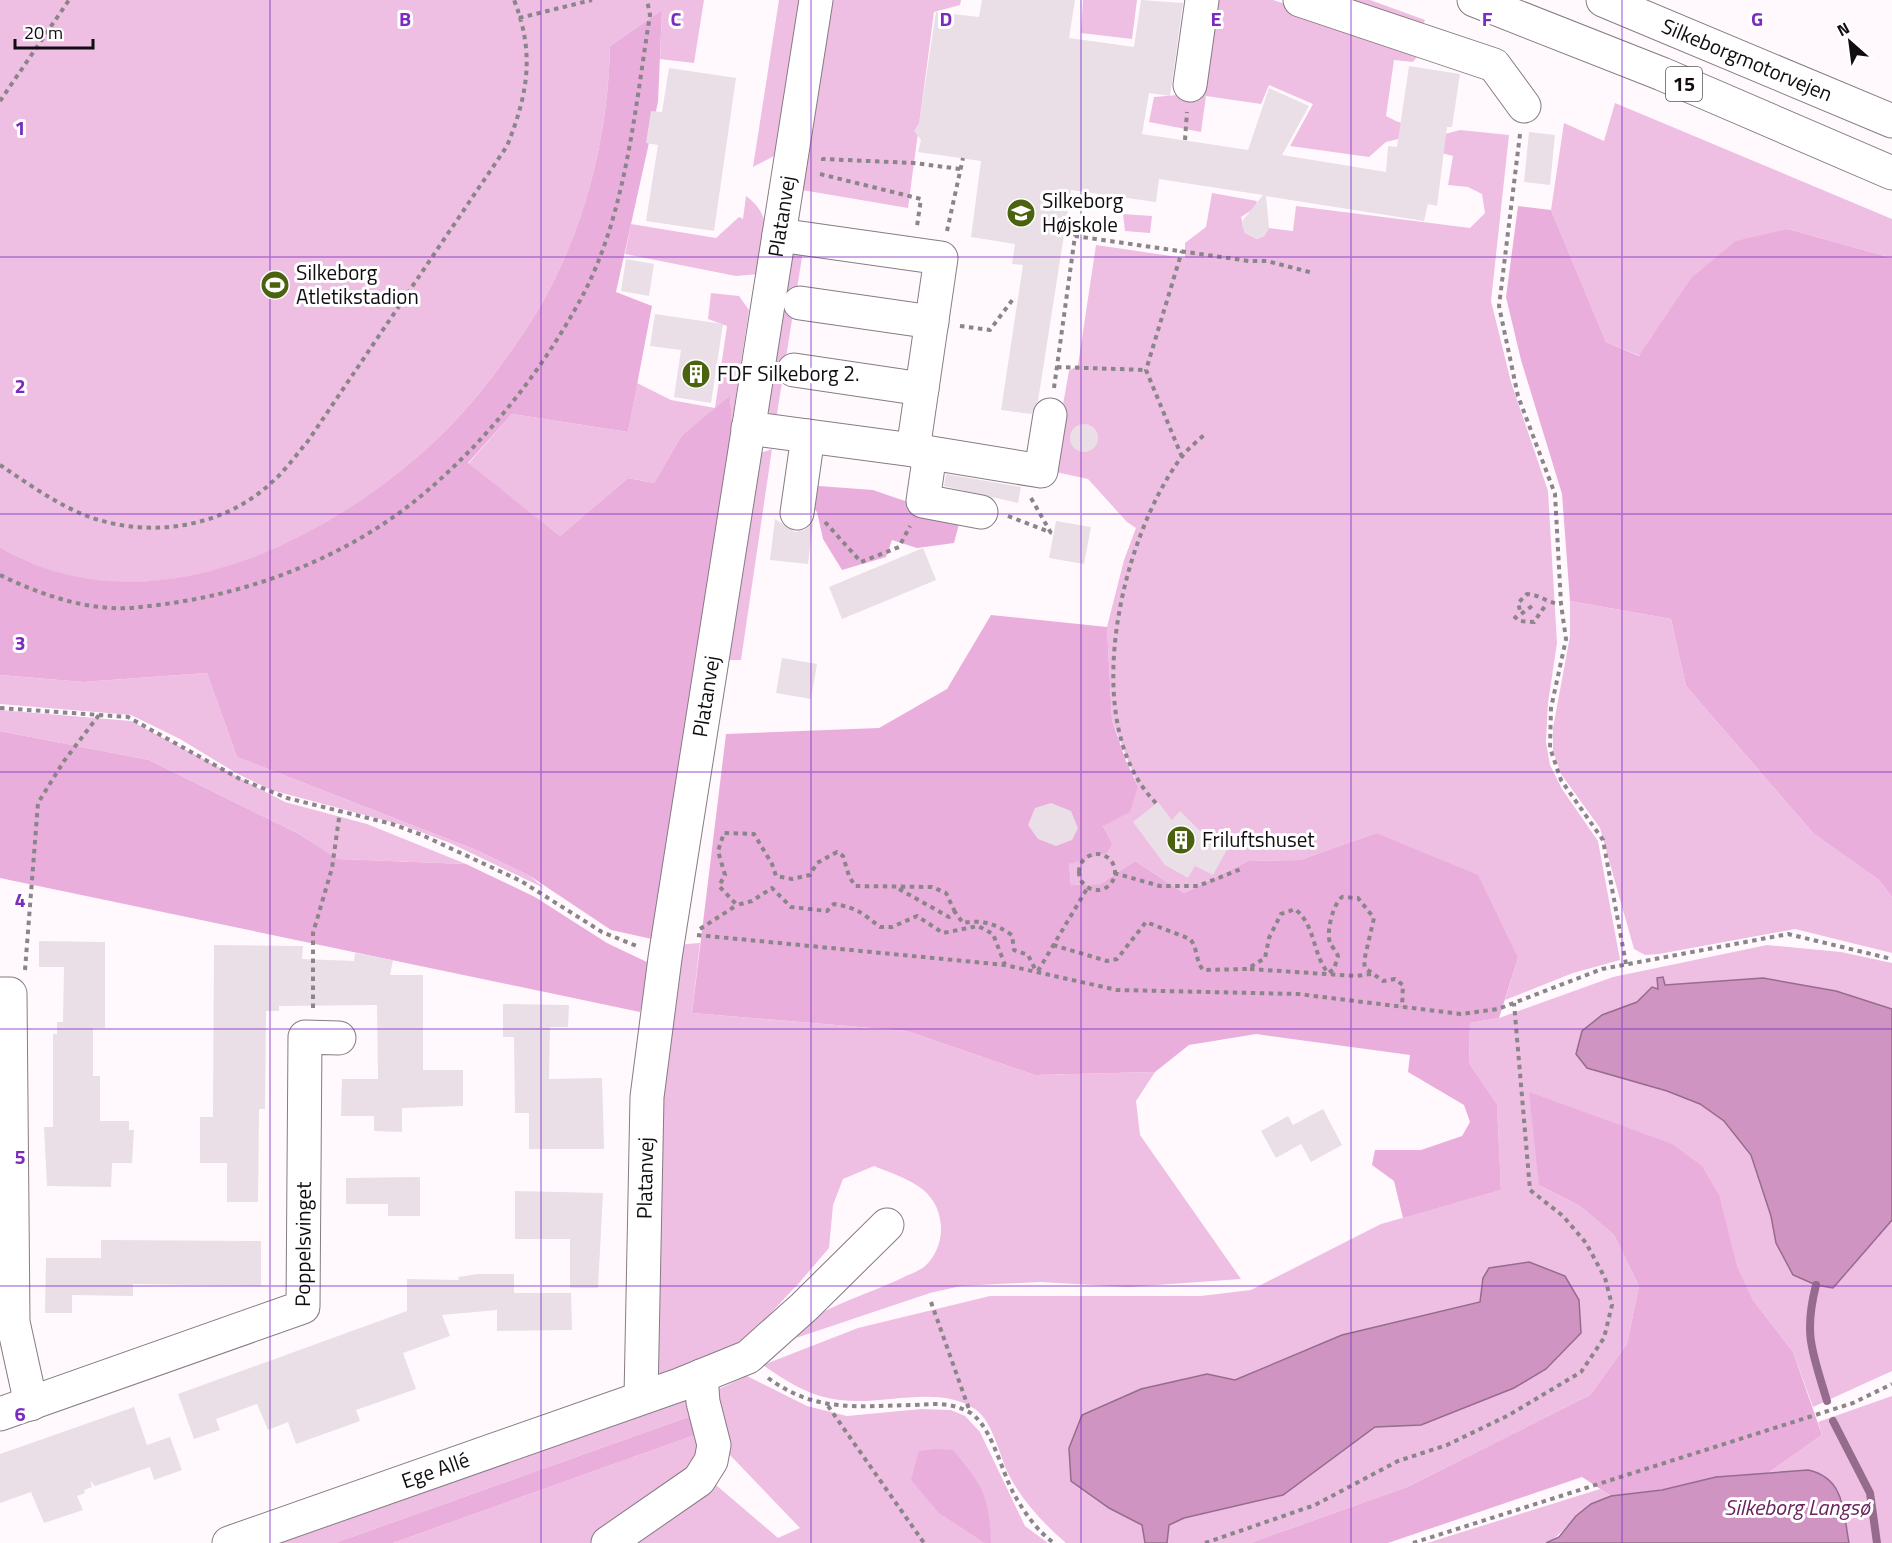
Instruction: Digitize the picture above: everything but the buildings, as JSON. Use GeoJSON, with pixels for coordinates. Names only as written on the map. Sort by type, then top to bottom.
{"type":"FeatureCollection","features":[{"type":"Feature","properties":{"kind":"main road","name":"Platanvej"},"geometry":{"type":"LineString","coordinates":[[641,1397],[647,1096],[678,942],[748,428],[816,0]]}},
{"type":"Feature","properties":{"kind":"main road"},"geometry":{"type":"LineString","coordinates":[[1190,85],[1202,0]]}},
{"type":"Feature","properties":{"kind":"main road"},"geometry":{"type":"LineString","coordinates":[[1300,0],[1494,64],[1524,106]]}},
{"type":"Feature","properties":{"kind":"main road","name":"15"},"geometry":{"type":"LineString","coordinates":[[1474,0],[1662,74],[1892,173]]}},
{"type":"Feature","properties":{"kind":"main road","name":"Silkeborgmotorvejen"},"geometry":{"type":"LineString","coordinates":[[1603,0],[1892,121]]}},
{"type":"Feature","properties":{"kind":"main road"},"geometry":{"type":"LineString","coordinates":[[779,235],[941,258],[922,388],[923,501],[981,512]]}},
{"type":"Feature","properties":{"kind":"main road"},"geometry":{"type":"LineString","coordinates":[[800,303],[932,322]]}},
{"type":"Feature","properties":{"kind":"main road"},"geometry":{"type":"LineString","coordinates":[[794,370],[922,388]]}},
{"type":"Feature","properties":{"kind":"main road"},"geometry":{"type":"LineString","coordinates":[[748,428],[1041,471],[1050,415]]}},
{"type":"Feature","properties":{"kind":"main road"},"geometry":{"type":"LineString","coordinates":[[797,513],[808,436]]}},
{"type":"Feature","properties":{"kind":"main road"},"geometry":{"type":"LineString","coordinates":[[5,994],[13,1322],[31,1404]]}},
{"type":"Feature","properties":{"kind":"main road"},"geometry":{"type":"LineString","coordinates":[[305,1037],[339,1038]]}},
{"type":"Feature","properties":{"kind":"main road","name":"Poppelsvinget"},"geometry":{"type":"LineString","coordinates":[[0,1414],[303,1307],[305,1037]]}},
{"type":"Feature","properties":{"kind":"main road","name":"Ege Allé"},"geometry":{"type":"LineString","coordinates":[[229,1543],[701,1376],[748,1357],[804,1307],[887,1225]]}},
{"type":"Feature","properties":{"kind":"main road"},"geometry":{"type":"LineString","coordinates":[[608,1543],[699,1480],[711,1461],[714,1445],[703,1402],[701,1376]]}},
{"type":"Feature","properties":{"kind":"path"},"geometry":{"type":"LineString","coordinates":[[0,101],[69,0]]}},
{"type":"Feature","properties":{"kind":"path"},"geometry":{"type":"LineString","coordinates":[[0,465],[58,502],[87,516],[123,526],[187,526],[228,510],[271,483],[308,441],[507,146],[519,117],[528,66],[526,41],[514,0]]}},
{"type":"Feature","properties":{"kind":"path"},"geometry":{"type":"LineString","coordinates":[[519,18],[592,0]]}},
{"type":"Feature","properties":{"kind":"path"},"geometry":{"type":"LineString","coordinates":[[0,575],[36,592],[99,607],[129,608],[198,600],[251,587],[299,569],[376,528],[421,496],[493,426],[544,361],[585,291],[618,199],[650,15],[647,0]]}},
{"type":"Feature","properties":{"kind":"path"},"geometry":{"type":"LineString","coordinates":[[1524,106],[1499,306],[1518,396],[1555,494],[1561,604],[1566,639],[1551,708],[1550,748],[1561,780],[1604,840],[1626,964]]}},
{"type":"Feature","properties":{"kind":"path"},"geometry":{"type":"LineString","coordinates":[[952,208],[963,158]]}},
{"type":"Feature","properties":{"kind":"path"},"geometry":{"type":"LineString","coordinates":[[913,198],[819,176],[823,159],[914,163],[960,169]]}},
{"type":"Feature","properties":{"kind":"path"},"geometry":{"type":"LineString","coordinates":[[1050,415],[1075,236],[1267,261],[1313,273]]}},
{"type":"Feature","properties":{"kind":"path"},"geometry":{"type":"LineString","coordinates":[[1182,251],[1146,370],[1182,457]]}},
{"type":"Feature","properties":{"kind":"path"},"geometry":{"type":"LineString","coordinates":[[932,322],[990,330],[1013,299]]}},
{"type":"Feature","properties":{"kind":"path"},"geometry":{"type":"LineString","coordinates":[[1057,367],[1146,370]]}},
{"type":"Feature","properties":{"kind":"path"},"geometry":{"type":"LineString","coordinates":[[1156,803],[1135,773],[1121,733],[1116,706],[1113,655],[1121,598],[1154,504],[1182,457],[1206,433]]}},
{"type":"Feature","properties":{"kind":"path"},"geometry":{"type":"LineString","coordinates":[[981,512],[1012,516],[1052,534]]}},
{"type":"Feature","properties":{"kind":"path"},"geometry":{"type":"LineString","coordinates":[[797,513],[822,518],[861,562],[899,547]]}},
{"type":"Feature","properties":{"kind":"path"},"geometry":{"type":"LineString","coordinates":[[1532,606],[1521,614],[1518,603],[1527,594],[1536,594],[1547,603],[1561,604]]}},
{"type":"Feature","properties":{"kind":"path"},"geometry":{"type":"LineString","coordinates":[[1514,616],[1519,621],[1534,622],[1547,603]]}},
{"type":"Feature","properties":{"kind":"path"},"geometry":{"type":"LineString","coordinates":[[0,708],[128,717],[240,779],[287,798],[422,835],[521,881],[602,933],[678,942],[1005,965],[1117,990],[1298,994],[1461,1014],[1498,1009],[1602,969],[1788,934],[1892,958]]}},
{"type":"Feature","properties":{"kind":"path"},"geometry":{"type":"LineString","coordinates":[[5,994],[27,968],[38,803],[64,761],[99,715]]}},
{"type":"Feature","properties":{"kind":"path"},"geometry":{"type":"LineString","coordinates":[[305,1037],[313,1020],[313,933],[332,868],[340,811]]}},
{"type":"Feature","properties":{"kind":"path"},"geometry":{"type":"LineString","coordinates":[[737,904],[719,886],[725,875],[718,851],[724,833],[754,834],[772,864],[776,876],[792,879],[810,875],[817,863],[837,852],[843,856],[849,876],[855,886],[932,887],[946,893],[963,923],[980,920],[1012,935],[1014,950],[1028,955],[1037,972]]}},
{"type":"Feature","properties":{"kind":"path"},"geometry":{"type":"LineString","coordinates":[[1089,855],[1107,857],[1114,867],[1114,873],[1110,884],[1099,890],[1088,887],[1082,882],[1080,864],[1089,855]]}},
{"type":"Feature","properties":{"kind":"path"},"geometry":{"type":"LineString","coordinates":[[1114,873],[1160,886],[1198,886],[1241,869]]}},
{"type":"Feature","properties":{"kind":"path"},"geometry":{"type":"LineString","coordinates":[[1037,972],[1088,887]]}},
{"type":"Feature","properties":{"kind":"path"},"geometry":{"type":"LineString","coordinates":[[678,942],[737,904],[752,901],[772,888],[791,907],[827,911],[834,904],[852,907],[863,911],[880,927],[892,927],[917,916],[943,933],[978,926],[993,934],[1005,965]]}},
{"type":"Feature","properties":{"kind":"path"},"geometry":{"type":"LineString","coordinates":[[898,888],[949,917],[955,912]]}},
{"type":"Feature","properties":{"kind":"path"},"geometry":{"type":"LineString","coordinates":[[1328,973],[1334,969],[1338,956],[1330,944],[1331,916],[1337,901],[1348,896],[1358,898],[1374,918],[1364,961],[1365,968],[1383,981],[1395,980],[1403,986],[1402,1007]]}},
{"type":"Feature","properties":{"kind":"path"},"geometry":{"type":"LineString","coordinates":[[1246,969],[1265,958],[1269,938],[1281,914],[1294,909],[1305,917],[1314,936],[1319,962],[1328,973]]}},
{"type":"Feature","properties":{"kind":"path"},"geometry":{"type":"LineString","coordinates":[[978,926],[980,920]]}},
{"type":"Feature","properties":{"kind":"path"},"geometry":{"type":"LineString","coordinates":[[1053,945],[1107,961],[1117,959],[1146,922],[1190,939],[1195,944],[1198,964],[1203,970],[1246,969],[1356,976],[1371,974]]}},
{"type":"Feature","properties":{"kind":"path"},"geometry":{"type":"LineString","coordinates":[[1205,1543],[1315,1505],[1398,1461],[1447,1445],[1509,1415],[1581,1372],[1604,1338],[1612,1305],[1605,1278],[1578,1234],[1563,1216],[1530,1190],[1514,1003]]}},
{"type":"Feature","properties":{"kind":"path"},"geometry":{"type":"LineString","coordinates":[[932,1302],[970,1412],[984,1427],[1013,1492],[1029,1519],[1054,1543]]}},
{"type":"Feature","properties":{"kind":"path"},"geometry":{"type":"LineString","coordinates":[[748,1357],[763,1374],[779,1386],[827,1406],[949,1404],[970,1412]]}},
{"type":"Feature","properties":{"kind":"path"},"geometry":{"type":"LineString","coordinates":[[1413,1543],[1854,1403],[1892,1384]]}},
{"type":"Feature","properties":{"kind":"path"},"geometry":{"type":"LineString","coordinates":[[827,1406],[924,1543]]}},
{"type":"Feature","properties":{"kind":"shaded area","name":"Silkeborg Atletikstadion"},"geometry":{"type":"Polygon","coordinates":[[[0,0],[704,0],[694,63],[660,59],[662,10],[610,46],[604,116],[598,151],[580,219],[567,252],[535,315],[513,348],[477,396],[437,439],[393,477],[343,512],[289,542],[232,565],[173,579],[114,582],[56,572],[0,547],[0,0]]]}},
{"type":"Feature","properties":{"kind":"shaded area"},"geometry":{"type":"Polygon","coordinates":[[[779,0],[802,0],[778,154],[753,167],[779,0]]]}},
{"type":"Feature","properties":{"kind":"shaded area"},"geometry":{"type":"Polygon","coordinates":[[[834,0],[961,0],[960,5],[934,12],[908,208],[802,190],[826,14],[834,0]]]}},
{"type":"Feature","properties":{"kind":"shaded area"},"geometry":{"type":"Polygon","coordinates":[[[1083,0],[1137,0],[1132,39],[1081,33],[1083,0]]]}},
{"type":"Feature","properties":{"kind":"shaded area"},"geometry":{"type":"Polygon","coordinates":[[[1216,0],[1273,0],[1424,48],[1413,62],[1394,60],[1386,116],[1398,122],[1443,128],[1386,142],[1369,157],[1290,146],[1313,104],[1269,85],[1261,104],[1206,96],[1201,132],[1149,122],[1154,97],[1178,95],[1216,0]]]}},
{"type":"Feature","properties":{"kind":"shaded area"},"geometry":{"type":"Polygon","coordinates":[[[1343,0],[1370,0],[1425,20],[1422,27],[1343,0]]]}},
{"type":"Feature","properties":{"kind":"shaded area"},"geometry":{"type":"Polygon","coordinates":[[[662,10],[658,102],[616,292],[652,306],[628,432],[512,414],[468,463],[560,536],[628,478],[654,483],[682,435],[730,396],[732,422],[661,941],[611,930],[530,876],[476,850],[237,757],[207,673],[83,682],[0,675],[0,547],[56,572],[114,581],[173,578],[232,565],[289,542],[343,512],[393,477],[451,425],[490,380],[535,315],[567,252],[580,219],[598,151],[608,81],[610,46],[662,10]]]}},
{"type":"Feature","properties":{"kind":"shaded area"},"geometry":{"type":"Polygon","coordinates":[[[1615,103],[1892,219],[1892,258],[1788,229],[1690,279],[1640,356],[1606,342],[1551,210],[1564,123],[1604,141],[1615,103]]]}},
{"type":"Feature","properties":{"kind":"shaded area"},"geometry":{"type":"Polygon","coordinates":[[[1460,130],[1509,135],[1491,301],[1511,382],[1548,491],[1557,643],[1548,703],[1546,742],[1550,765],[1562,789],[1598,841],[1620,960],[1573,973],[1505,1000],[1518,958],[1376,833],[1300,860],[1248,861],[1184,893],[1135,861],[1100,884],[1071,885],[1069,864],[1112,843],[1103,826],[1138,786],[1112,720],[1107,627],[1124,560],[1136,528],[1127,522],[1088,479],[1051,471],[1069,371],[1078,365],[1096,245],[1185,258],[1185,243],[1206,227],[1212,193],[1257,201],[1255,208],[1241,217],[1245,233],[1257,239],[1264,236],[1269,228],[1293,231],[1296,206],[1470,228],[1485,213],[1482,194],[1468,187],[1448,185],[1453,156],[1408,144],[1460,130]]]}},
{"type":"Feature","properties":{"kind":"shaded area"},"geometry":{"type":"Polygon","coordinates":[[[746,196],[755,204],[765,222],[765,241],[759,274],[736,276],[625,254],[631,224],[716,238],[739,217],[743,219],[746,196]]]}},
{"type":"Feature","properties":{"kind":"shaded area"},"geometry":{"type":"Polygon","coordinates":[[[1518,206],[1551,210],[1606,342],[1639,356],[1690,279],[1736,241],[1788,229],[1892,258],[1892,897],[1879,880],[1814,834],[1686,686],[1671,619],[1570,601],[1562,494],[1521,360],[1506,297],[1518,206]]]}},
{"type":"Feature","properties":{"kind":"shaded area"},"geometry":{"type":"Polygon","coordinates":[[[1123,214],[1152,216],[1150,233],[1125,231],[1123,214]]]}},
{"type":"Feature","properties":{"kind":"shaded area"},"geometry":{"type":"Polygon","coordinates":[[[803,251],[776,420],[764,407],[788,260],[797,252],[803,251]]]}},
{"type":"Feature","properties":{"kind":"shaded area"},"geometry":{"type":"Polygon","coordinates":[[[711,293],[739,296],[749,310],[732,422],[730,397],[682,435],[654,483],[628,478],[560,536],[468,464],[512,414],[628,432],[637,383],[671,400],[715,408],[727,326],[708,319],[711,293]]]}},
{"type":"Feature","properties":{"kind":"shaded area"},"geometry":{"type":"Polygon","coordinates":[[[772,449],[741,660],[725,660],[755,455],[772,449]]]}},
{"type":"Feature","properties":{"kind":"shaded area"},"geometry":{"type":"Polygon","coordinates":[[[809,480],[819,486],[873,490],[960,520],[954,543],[917,548],[892,540],[886,557],[842,570],[823,539],[817,512],[802,495],[809,480]]]}},
{"type":"Feature","properties":{"kind":"shaded area"},"geometry":{"type":"Polygon","coordinates":[[[1570,601],[1671,619],[1686,686],[1814,834],[1879,880],[1892,897],[1892,953],[1795,929],[1659,954],[1645,955],[1634,949],[1600,828],[1561,774],[1553,751],[1553,728],[1570,636],[1570,601]]]}},
{"type":"Feature","properties":{"kind":"shaded area"},"geometry":{"type":"Polygon","coordinates":[[[991,615],[1107,627],[1112,720],[1126,761],[1138,786],[1130,812],[1103,826],[1112,843],[1107,853],[1069,864],[1071,885],[1100,884],[1135,861],[1184,893],[1248,861],[1300,860],[1376,833],[1478,875],[1518,958],[1499,1018],[1470,1023],[1469,1063],[1497,1104],[1501,1190],[1403,1218],[1394,1181],[1372,1165],[1375,1150],[1421,1150],[1462,1136],[1470,1122],[1464,1105],[1408,1072],[1410,1055],[1256,1034],[1189,1045],[1155,1072],[1035,1075],[907,1031],[692,1013],[726,734],[879,728],[947,689],[991,615]]]}},
{"type":"Feature","properties":{"kind":"shaded area"},"geometry":{"type":"Polygon","coordinates":[[[207,673],[237,757],[476,850],[530,876],[544,888],[450,843],[402,825],[271,790],[236,773],[180,739],[131,715],[0,704],[0,675],[83,682],[207,673]]]}},
{"type":"Feature","properties":{"kind":"shaded area"},"geometry":{"type":"Polygon","coordinates":[[[0,710],[131,721],[285,802],[367,824],[466,864],[338,859],[299,834],[149,760],[0,731],[0,710]]]}},
{"type":"Feature","properties":{"kind":"shaded area"},"geometry":{"type":"Polygon","coordinates":[[[0,731],[149,760],[299,834],[338,859],[466,864],[535,897],[607,943],[651,964],[640,1012],[0,878],[0,731]]]}},
{"type":"Feature","properties":{"kind":"shaded area"},"geometry":{"type":"Polygon","coordinates":[[[700,943],[692,1013],[907,1031],[1035,1075],[1155,1072],[1136,1101],[1140,1135],[1241,1279],[1128,1287],[1040,1282],[961,1286],[930,1293],[787,1341],[811,1319],[841,1303],[922,1268],[935,1253],[941,1226],[934,1202],[927,1193],[908,1180],[874,1166],[843,1179],[833,1205],[829,1248],[736,1350],[663,1376],[656,1370],[663,1041],[677,950],[686,944],[700,943]]]}},
{"type":"Feature","properties":{"kind":"shaded area"},"geometry":{"type":"Polygon","coordinates":[[[1767,945],[1841,952],[1892,963],[1892,1371],[1813,1407],[1793,1352],[1753,1300],[1736,1267],[1720,1197],[1539,1185],[1580,1206],[1614,1235],[1639,1286],[1627,1344],[1590,1395],[1407,1487],[1250,1543],[1066,1543],[1042,1521],[1022,1496],[1006,1469],[987,1423],[975,1409],[944,1398],[909,1397],[857,1401],[819,1396],[800,1388],[763,1365],[858,1328],[990,1296],[1201,1296],[1251,1290],[1381,1224],[1501,1190],[1497,1104],[1469,1063],[1470,1023],[1499,1018],[1613,977],[1767,945]]]}},
{"type":"Feature","properties":{"kind":"shaded area"},"geometry":{"type":"Polygon","coordinates":[[[1529,1092],[1672,1144],[1702,1166],[1720,1197],[1737,1267],[1753,1300],[1793,1352],[1822,1435],[1768,1473],[1716,1477],[1662,1490],[1611,1496],[1582,1477],[1388,1543],[1250,1543],[1407,1487],[1590,1395],[1627,1344],[1639,1286],[1614,1235],[1580,1206],[1539,1185],[1529,1092]]]}},
{"type":"Feature","properties":{"kind":"shaded area"},"geometry":{"type":"Polygon","coordinates":[[[747,1376],[807,1406],[847,1416],[921,1409],[951,1410],[965,1416],[980,1432],[1025,1526],[1048,1543],[623,1543],[695,1492],[716,1485],[778,1538],[800,1528],[729,1454],[708,1394],[747,1376]]]}},
{"type":"Feature","properties":{"kind":"shaded area"},"geometry":{"type":"Polygon","coordinates":[[[1892,1396],[1892,1543],[1849,1543],[1838,1490],[1808,1470],[1768,1473],[1822,1435],[1818,1422],[1892,1396]]]}},
{"type":"Feature","properties":{"kind":"shaded area"},"geometry":{"type":"Polygon","coordinates":[[[692,1398],[704,1418],[691,1474],[596,1543],[393,1543],[695,1435],[694,1415],[335,1543],[280,1543],[504,1465],[632,1416],[692,1398]]]}},
{"type":"Feature","properties":{"kind":"shaded area"},"geometry":{"type":"Polygon","coordinates":[[[694,1415],[695,1435],[393,1543],[335,1543],[694,1415]]]}},
{"type":"Feature","properties":{"kind":"shaded area"},"geometry":{"type":"Polygon","coordinates":[[[953,1450],[978,1483],[986,1502],[991,1543],[985,1543],[939,1513],[911,1480],[919,1451],[953,1450]]]}},
{"type":"Feature","properties":{"kind":"shaded area"},"geometry":{"type":"Polygon","coordinates":[[[1600,1489],[1611,1496],[1586,1509],[1560,1534],[1546,1543],[1427,1543],[1600,1489]]]}},
{"type":"Feature","properties":{"kind":"water"},"geometry":{"type":"Polygon","coordinates":[[[1663,977],[1665,985],[1763,978],[1836,991],[1892,1009],[1892,1220],[1833,1288],[1816,1285],[1793,1275],[1776,1243],[1771,1216],[1751,1155],[1724,1121],[1700,1104],[1667,1091],[1587,1068],[1576,1054],[1582,1031],[1602,1015],[1637,1002],[1652,987],[1658,989],[1657,978],[1663,977]]]}},
{"type":"Feature","properties":{"kind":"water"},"geometry":{"type":"Polygon","coordinates":[[[1529,1262],[1565,1276],[1579,1300],[1581,1333],[1546,1369],[1514,1388],[1421,1425],[1375,1427],[1283,1495],[1184,1518],[1169,1525],[1167,1543],[1145,1543],[1142,1525],[1109,1508],[1071,1481],[1069,1448],[1082,1415],[1141,1389],[1207,1374],[1235,1380],[1342,1335],[1480,1302],[1483,1278],[1489,1268],[1529,1262]]]}},
{"type":"Feature","properties":{"kind":"water","name":"Silkeborg Langsø"},"geometry":{"type":"Polygon","coordinates":[[[1808,1470],[1820,1474],[1836,1488],[1843,1508],[1849,1543],[1546,1543],[1559,1537],[1576,1516],[1591,1504],[1611,1496],[1662,1490],[1716,1477],[1808,1470]]]}},
{"type":"Feature","properties":{"kind":"waterway"},"geometry":{"type":"LineString","coordinates":[[1816,1285],[1810,1318],[1811,1344],[1827,1401]]}},
{"type":"Feature","properties":{"kind":"waterway"},"geometry":{"type":"LineString","coordinates":[[1833,1421],[1870,1493],[1877,1543]]}},
{"type":"Feature","properties":{"kind":"place","name":"Silkeborg Højskole"},"geometry":{"type":"Point","coordinates":[1021,213]}},
{"type":"Feature","properties":{"kind":"place","name":"Silkeborg Atletikstadion"},"geometry":{"type":"Point","coordinates":[275,285]}},
{"type":"Feature","properties":{"kind":"place","name":"FDF Silkeborg 2."},"geometry":{"type":"Point","coordinates":[696,374]}},
{"type":"Feature","properties":{"kind":"place","name":"Friluftshuset"},"geometry":{"type":"Point","coordinates":[1181,840]}}]}
